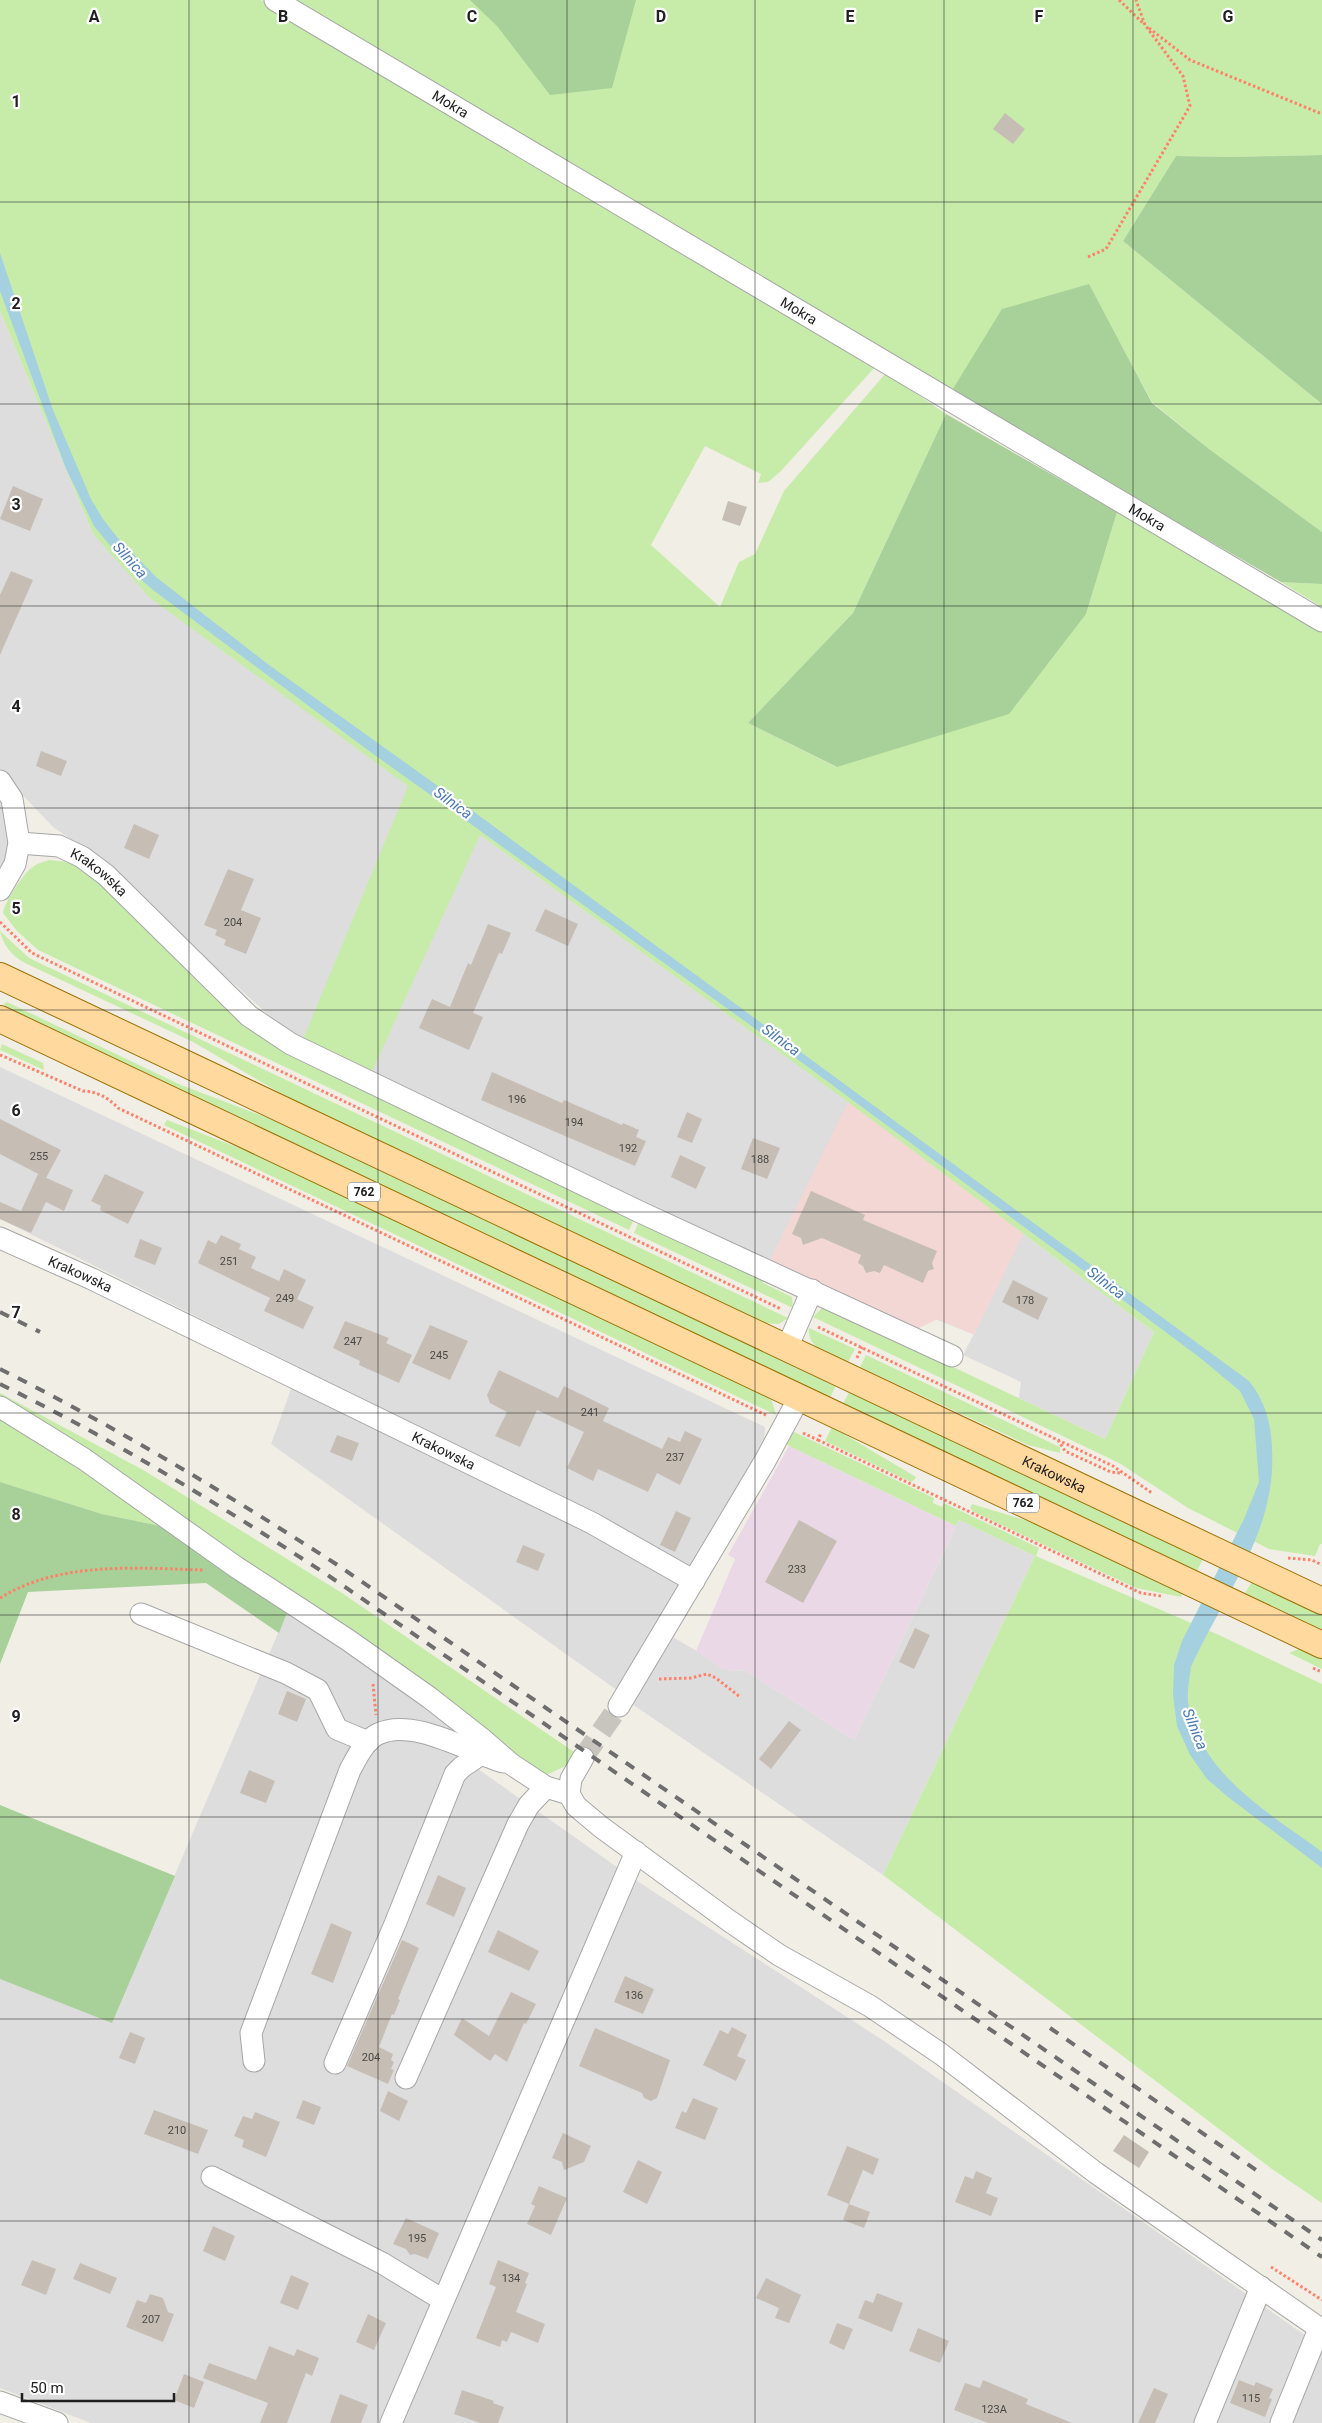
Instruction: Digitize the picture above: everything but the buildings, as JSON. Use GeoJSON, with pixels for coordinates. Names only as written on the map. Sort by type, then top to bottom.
{"type":"FeatureCollection","features":[{"type":"Feature","properties":{"kind":"main road","name":"Krakowska"},"geometry":{"type":"LineString","coordinates":[[0,976],[1322,1600]]}},
{"type":"Feature","properties":{"kind":"main road","name":"762"},"geometry":{"type":"LineString","coordinates":[[0,1019],[1322,1645]]}},
{"type":"Feature","properties":{"kind":"street","name":"Mokra"},"geometry":{"type":"LineString","coordinates":[[275,0],[1322,621]]}},
{"type":"Feature","properties":{"kind":"street"},"geometry":{"type":"LineString","coordinates":[[0,780],[12,799],[19,843],[14,864],[0,890]]}},
{"type":"Feature","properties":{"kind":"street","name":"Krakowska"},"geometry":{"type":"LineString","coordinates":[[19,843],[59,846],[82,857],[106,874],[250,1016],[291,1044],[622,1204],[952,1356]]}},
{"type":"Feature","properties":{"kind":"street","name":"Krakowska"},"geometry":{"type":"LineString","coordinates":[[0,1238],[92,1279],[592,1524],[694,1581]]}},
{"type":"Feature","properties":{"kind":"street"},"geometry":{"type":"LineString","coordinates":[[787,1348],[812,1290]]}},
{"type":"Feature","properties":{"kind":"street"},"geometry":{"type":"LineString","coordinates":[[619,1706],[765,1461],[799,1398]]}},
{"type":"Feature","properties":{"kind":"street"},"geometry":{"type":"LineString","coordinates":[[0,1407],[84,1459],[236,1567],[370,1656],[474,1732],[511,1764],[546,1787],[569,1794]]}},
{"type":"Feature","properties":{"kind":"street"},"geometry":{"type":"LineString","coordinates":[[141,1614],[286,1673],[318,1690],[337,1729],[373,1738],[407,1728],[429,1734],[480,1755],[511,1764]]}},
{"type":"Feature","properties":{"kind":"street"},"geometry":{"type":"LineString","coordinates":[[254,2061],[251,2034],[350,1770],[373,1738]]}},
{"type":"Feature","properties":{"kind":"street"},"geometry":{"type":"LineString","coordinates":[[335,2063],[395,1924],[455,1774],[480,1755]]}},
{"type":"Feature","properties":{"kind":"street"},"geometry":{"type":"LineString","coordinates":[[583,1758],[571,1779],[569,1794],[576,1806],[728,1920],[779,1955],[870,2006],[941,2054],[1096,2173],[1321,2330],[1280,2423]]}},
{"type":"Feature","properties":{"kind":"street"},"geometry":{"type":"LineString","coordinates":[[406,2078],[518,1824],[529,1805],[546,1787]]}},
{"type":"Feature","properties":{"kind":"street"},"geometry":{"type":"LineString","coordinates":[[391,2423],[636,1852]]}},
{"type":"Feature","properties":{"kind":"street"},"geometry":{"type":"LineString","coordinates":[[212,2177],[382,2263],[443,2300]]}},
{"type":"Feature","properties":{"kind":"street"},"geometry":{"type":"LineString","coordinates":[[1205,2423],[1261,2287]]}},
{"type":"Feature","properties":{"kind":"street"},"geometry":{"type":"LineString","coordinates":[[0,2402],[57,2423]]}},
{"type":"Feature","properties":{"kind":"path"},"geometry":{"type":"LineString","coordinates":[[1119,0],[1146,25],[1190,60],[1322,114]]}},
{"type":"Feature","properties":{"kind":"path"},"geometry":{"type":"LineString","coordinates":[[1088,257],[1106,249],[1190,106],[1183,76],[1146,25],[1136,0]]}},
{"type":"Feature","properties":{"kind":"path"},"geometry":{"type":"LineString","coordinates":[[0,922],[32,953],[789,1313]]}},
{"type":"Feature","properties":{"kind":"path"},"geometry":{"type":"LineString","coordinates":[[0,1055],[83,1091],[91,1091],[111,1100],[118,1108],[776,1419]]}},
{"type":"Feature","properties":{"kind":"path"},"geometry":{"type":"LineString","coordinates":[[810,1323],[1057,1440],[1123,1473],[1158,1497]]}},
{"type":"Feature","properties":{"kind":"path"},"geometry":{"type":"LineString","coordinates":[[802,1432],[1141,1593],[1167,1597]]}},
{"type":"Feature","properties":{"kind":"path"},"geometry":{"type":"LineString","coordinates":[[818,1440],[822,1432]]}},
{"type":"Feature","properties":{"kind":"path"},"geometry":{"type":"LineString","coordinates":[[1057,1440],[1065,1451],[1111,1472],[1123,1473]]}},
{"type":"Feature","properties":{"kind":"path"},"geometry":{"type":"LineString","coordinates":[[1312,1560],[1322,1564]]}},
{"type":"Feature","properties":{"kind":"path"},"geometry":{"type":"LineString","coordinates":[[0,1598],[19,1586],[79,1571],[116,1568],[210,1570],[236,1567]]}},
{"type":"Feature","properties":{"kind":"path"},"geometry":{"type":"LineString","coordinates":[[370,1656],[373,1738]]}},
{"type":"Feature","properties":{"kind":"path"},"geometry":{"type":"LineString","coordinates":[[638,1675],[658,1679],[691,1678],[707,1674],[740,1698]]}},
{"type":"Feature","properties":{"kind":"shaded area"},"geometry":{"type":"Polygon","coordinates":[[[0,311],[93,534],[480,835],[843,1098],[1154,1332],[1105,1439],[1019,1398],[1021,1382],[963,1355],[974,1334],[932,1318],[907,1327],[301,1044],[78,844],[53,827],[0,771],[0,311]]]}},
{"type":"Feature","properties":{"kind":"shaded area"},"geometry":{"type":"Polygon","coordinates":[[[0,802],[9,823],[10,850],[0,870],[0,802]]]}},
{"type":"Feature","properties":{"kind":"shaded area"},"geometry":{"type":"Polygon","coordinates":[[[0,1067],[765,1427],[764,1445],[618,1691],[271,1444],[299,1367],[0,1219],[0,1067]]]}},
{"type":"Feature","properties":{"kind":"shaded area"},"geometry":{"type":"Polygon","coordinates":[[[848,1102],[1024,1233],[974,1335],[938,1319],[915,1330],[769,1262],[848,1102]]]}},
{"type":"Feature","properties":{"kind":"shaded area"},"geometry":{"type":"Polygon","coordinates":[[[789,1446],[956,1526],[854,1740],[745,1670],[731,1671],[723,1669],[696,1651],[735,1559],[728,1555],[789,1446]]]}},
{"type":"Feature","properties":{"kind":"shaded area"},"geometry":{"type":"Polygon","coordinates":[[[959,1520],[1035,1556],[883,1875],[632,1704],[671,1636],[731,1671],[745,1670],[854,1740],[959,1520]]]}},
{"type":"Feature","properties":{"kind":"shaded area"},"geometry":{"type":"Polygon","coordinates":[[[290,1605],[494,1754],[478,1769],[634,1879],[884,2041],[1322,2347],[1322,2423],[91,2423],[0,2388],[0,1979],[112,2022],[290,1605]]]}},
{"type":"Feature","properties":{"kind":"green space"},"geometry":{"type":"Polygon","coordinates":[[[0,0],[261,0],[875,367],[780,472],[768,482],[758,483],[761,474],[705,446],[651,545],[720,607],[739,562],[755,554],[784,491],[886,373],[946,414],[853,613],[748,723],[836,767],[1086,614],[1117,512],[1322,630],[1322,1544],[1320,1544],[1315,1556],[1269,1549],[1188,1508],[1119,1463],[813,1317],[821,1309],[831,1309],[1105,1439],[1154,1332],[848,1102],[480,835],[370,1076],[301,1044],[408,786],[150,598],[93,534],[0,311],[0,0]]]}},
{"type":"Feature","properties":{"kind":"green space"},"geometry":{"type":"Polygon","coordinates":[[[294,0],[1322,0],[1322,155],[1176,156],[1123,241],[1322,404],[1322,532],[1209,449],[1152,402],[1089,285],[951,392],[294,0]]]}},
{"type":"Feature","properties":{"kind":"green space"},"geometry":{"type":"Polygon","coordinates":[[[470,0],[636,0],[612,88],[550,95],[497,26],[470,0]]]}},
{"type":"Feature","properties":{"kind":"green space"},"geometry":{"type":"Polygon","coordinates":[[[1322,155],[1322,404],[1123,241],[1176,156],[1322,155]]]}},
{"type":"Feature","properties":{"kind":"green space"},"geometry":{"type":"Polygon","coordinates":[[[1089,284],[1152,403],[1209,449],[1322,532],[1322,584],[1281,582],[951,392],[1002,309],[1089,284]]]}},
{"type":"Feature","properties":{"kind":"green space"},"geometry":{"type":"Polygon","coordinates":[[[946,414],[1117,512],[1086,614],[1009,714],[837,767],[748,723],[853,613],[946,414]]]}},
{"type":"Feature","properties":{"kind":"green space"},"geometry":{"type":"Polygon","coordinates":[[[1281,582],[1322,584],[1322,607],[1281,582]]]}},
{"type":"Feature","properties":{"kind":"green space"},"geometry":{"type":"Polygon","coordinates":[[[49,860],[78,863],[236,1014],[636,1215],[629,1230],[38,950],[17,931],[3,913],[11,894],[25,874],[36,865],[49,860]]]}},
{"type":"Feature","properties":{"kind":"green space"},"geometry":{"type":"Polygon","coordinates":[[[0,931],[29,958],[788,1318],[779,1324],[763,1323],[294,1101],[193,1042],[25,963],[9,950],[3,941],[0,931]]]}},
{"type":"Feature","properties":{"kind":"green space"},"geometry":{"type":"Polygon","coordinates":[[[7,1002],[181,1085],[281,1123],[836,1385],[830,1398],[7,1008],[4,1004],[7,1002]]]}},
{"type":"Feature","properties":{"kind":"green space"},"geometry":{"type":"Polygon","coordinates":[[[2,1044],[43,1063],[44,1070],[0,1050],[2,1044]]]}},
{"type":"Feature","properties":{"kind":"green space"},"geometry":{"type":"Polygon","coordinates":[[[167,1120],[252,1153],[764,1394],[772,1401],[776,1415],[164,1125],[167,1120]]]}},
{"type":"Feature","properties":{"kind":"green space"},"geometry":{"type":"Polygon","coordinates":[[[641,1217],[761,1274],[763,1283],[792,1297],[793,1308],[634,1233],[641,1217]]]}},
{"type":"Feature","properties":{"kind":"green space"},"geometry":{"type":"Polygon","coordinates":[[[809,1328],[855,1349],[848,1362],[828,1354],[816,1346],[809,1335],[809,1328]]]}},
{"type":"Feature","properties":{"kind":"green space"},"geometry":{"type":"Polygon","coordinates":[[[866,1355],[1060,1447],[1060,1453],[1028,1445],[860,1367],[866,1355]]]}},
{"type":"Feature","properties":{"kind":"green space"},"geometry":{"type":"Polygon","coordinates":[[[849,1392],[1203,1559],[1197,1571],[843,1404],[849,1392]]]}},
{"type":"Feature","properties":{"kind":"green space"},"geometry":{"type":"Polygon","coordinates":[[[0,1393],[145,1471],[342,1593],[583,1758],[544,1776],[0,1402],[0,1393]]]}},
{"type":"Feature","properties":{"kind":"green space"},"geometry":{"type":"Polygon","coordinates":[[[0,1412],[180,1530],[102,1514],[0,1482],[0,1412]]]}},
{"type":"Feature","properties":{"kind":"green space"},"geometry":{"type":"Polygon","coordinates":[[[832,1427],[916,1477],[911,1482],[825,1441],[832,1427]]]}},
{"type":"Feature","properties":{"kind":"green space"},"geometry":{"type":"Polygon","coordinates":[[[792,1431],[934,1498],[933,1503],[942,1507],[944,1503],[1039,1548],[1036,1556],[1219,1635],[1322,1684],[1322,2203],[1272,2169],[883,1875],[1035,1556],[959,1520],[956,1526],[789,1446],[787,1444],[792,1431]]]}},
{"type":"Feature","properties":{"kind":"green space"},"geometry":{"type":"Polygon","coordinates":[[[0,1482],[102,1514],[180,1530],[290,1605],[279,1633],[206,1583],[28,1592],[0,1664],[0,1482]]]}},
{"type":"Feature","properties":{"kind":"green space"},"geometry":{"type":"Polygon","coordinates":[[[972,1504],[1031,1522],[1183,1593],[1181,1597],[1136,1588],[974,1512],[970,1508],[972,1504]]]}},
{"type":"Feature","properties":{"kind":"green space"},"geometry":{"type":"Polygon","coordinates":[[[1252,1582],[1322,1615],[1322,1630],[1245,1593],[1252,1582]]]}},
{"type":"Feature","properties":{"kind":"green space"},"geometry":{"type":"Polygon","coordinates":[[[1301,1648],[1322,1658],[1322,1669],[1289,1653],[1301,1648]]]}},
{"type":"Feature","properties":{"kind":"green space"},"geometry":{"type":"Polygon","coordinates":[[[0,1805],[175,1876],[112,2023],[0,1979],[0,1805]]]}},
{"type":"Feature","properties":{"kind":"water","name":"Silnica"},"geometry":{"type":"Polygon","coordinates":[[[0,253],[53,410],[91,499],[117,537],[156,577],[269,665],[470,809],[1249,1381],[1263,1404],[1270,1429],[1272,1448],[1271,1479],[1266,1507],[1246,1562],[1191,1667],[1188,1704],[1197,1733],[1209,1755],[1224,1774],[1261,1808],[1322,1852],[1322,1868],[1207,1779],[1190,1755],[1177,1726],[1173,1695],[1174,1665],[1182,1641],[1244,1519],[1259,1482],[1254,1419],[1240,1391],[1199,1357],[785,1050],[365,748],[153,590],[131,571],[94,526],[66,469],[0,291],[0,253]]]}},
{"type":"Feature","properties":{"kind":"tunnel"},"geometry":{"type":"LineString","coordinates":[[583,1758],[619,1706]]}},
{"type":"Feature","properties":{"kind":"railway"},"geometry":{"type":"LineString","coordinates":[[0,1312],[40,1332]]}},
{"type":"Feature","properties":{"kind":"railway"},"geometry":{"type":"LineString","coordinates":[[0,1369],[86,1414],[171,1462],[336,1564],[1322,2240]]}},
{"type":"Feature","properties":{"kind":"railway"},"geometry":{"type":"LineString","coordinates":[[0,1384],[126,1451],[248,1524],[329,1576],[1322,2257]]}},
{"type":"Feature","properties":{"kind":"railway"},"geometry":{"type":"LineString","coordinates":[[1050,2028],[1256,2170]]}}]}
